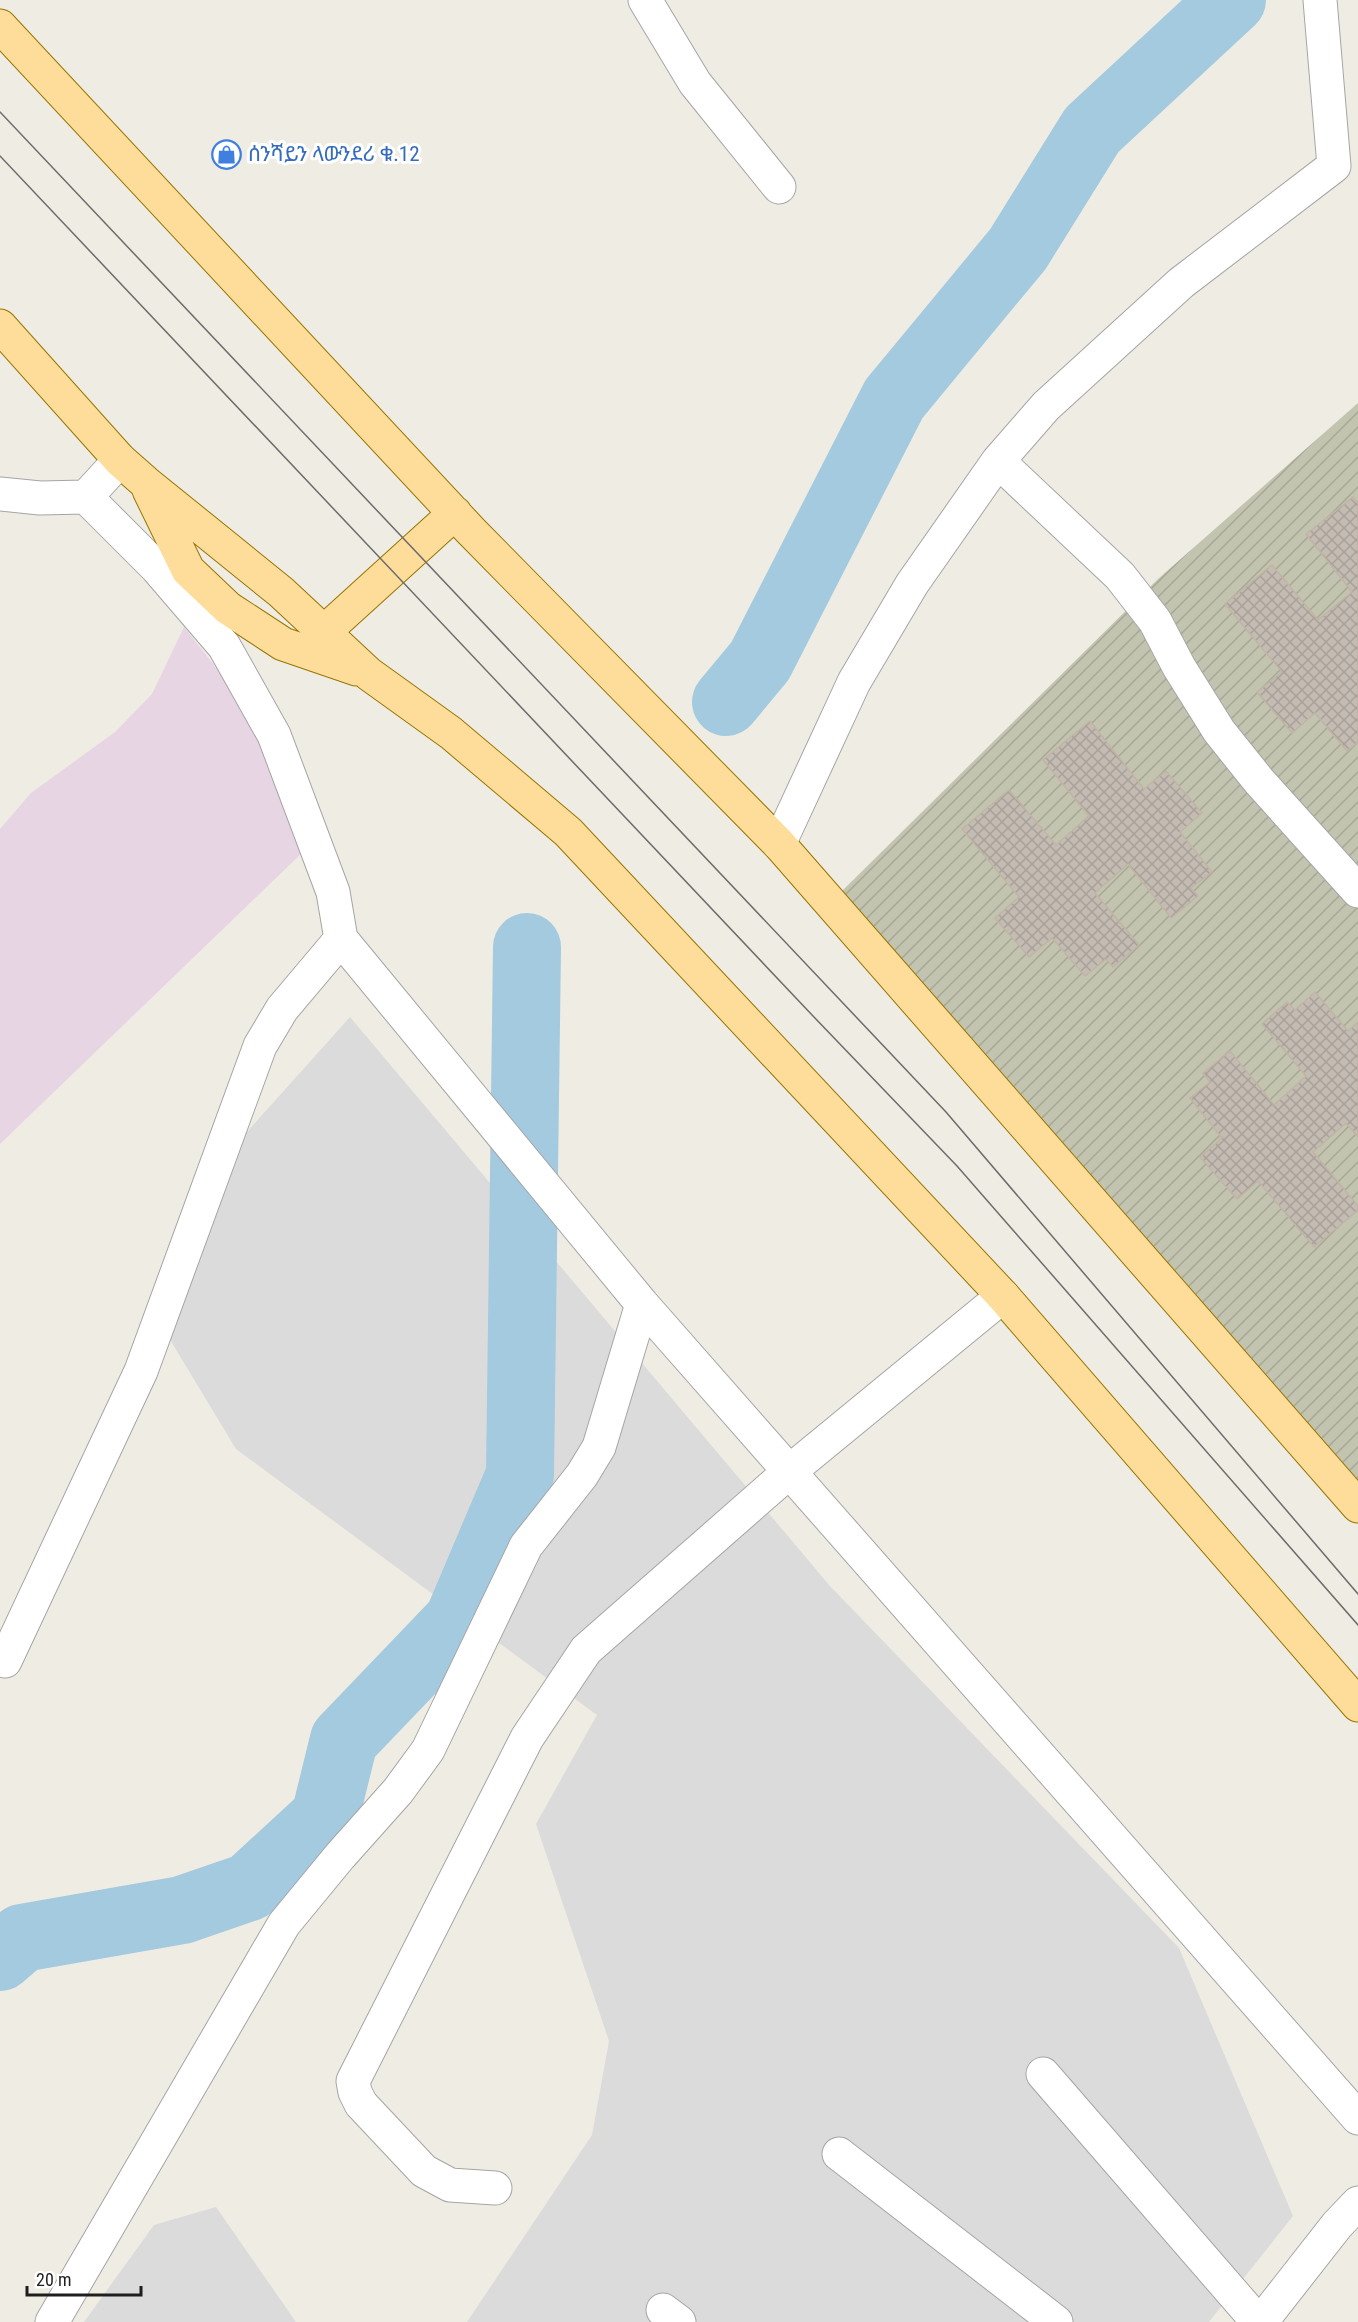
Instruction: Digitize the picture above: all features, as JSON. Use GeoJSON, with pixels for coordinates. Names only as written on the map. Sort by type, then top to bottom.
{"type":"FeatureCollection","features":[{"type":"Feature","properties":{"kind":"main road"},"geometry":{"type":"LineString","coordinates":[[0,26],[455,513],[779,844],[1358,1506]]}},
{"type":"Feature","properties":{"kind":"main road"},"geometry":{"type":"LineString","coordinates":[[0,326],[120,460],[281,592],[369,674],[451,733],[568,832],[1004,1296],[1358,1705]]}},
{"type":"Feature","properties":{"kind":"main road"},"geometry":{"type":"LineString","coordinates":[[145,482],[188,570],[228,608],[283,644],[369,674]]}},
{"type":"Feature","properties":{"kind":"main road"},"geometry":{"type":"LineString","coordinates":[[324,632],[455,513]]}},
{"type":"Feature","properties":{"kind":"street"},"geometry":{"type":"LineString","coordinates":[[645,0],[695,83],[779,187]]}},
{"type":"Feature","properties":{"kind":"street"},"geometry":{"type":"LineString","coordinates":[[779,844],[854,682],[912,584],[998,461],[1046,406],[1181,283],[1346,159],[1320,12]]}},
{"type":"Feature","properties":{"kind":"street"},"geometry":{"type":"LineString","coordinates":[[0,494],[40,498],[86,497],[120,460]]}},
{"type":"Feature","properties":{"kind":"street"},"geometry":{"type":"LineString","coordinates":[[998,461],[1120,576],[1155,621],[1179,667],[1220,730],[1259,781],[1358,891]]}},
{"type":"Feature","properties":{"kind":"street"},"geometry":{"type":"LineString","coordinates":[[86,497],[157,568],[224,645],[274,735],[333,892],[341,939],[642,1304],[1358,2118]]}},
{"type":"Feature","properties":{"kind":"street"},"geometry":{"type":"LineString","coordinates":[[5,1661],[141,1371],[260,1046],[282,1009],[341,939]]}},
{"type":"Feature","properties":{"kind":"street"},"geometry":{"type":"LineString","coordinates":[[495,2188],[450,2185],[424,2171],[361,2104],[353,2082],[527,1738],[586,1650],[790,1471],[1004,1296]]}},
{"type":"Feature","properties":{"kind":"street"},"geometry":{"type":"LineString","coordinates":[[52,2322],[284,1924],[398,1791],[428,1750],[526,1546],[582,1475],[599,1447],[642,1304]]}},
{"type":"Feature","properties":{"kind":"street"},"geometry":{"type":"LineString","coordinates":[[1043,2074],[1260,2322],[1337,2225],[1358,2203]]}},
{"type":"Feature","properties":{"kind":"street"},"geometry":{"type":"LineString","coordinates":[[839,2154],[1056,2322]]}},
{"type":"Feature","properties":{"kind":"shaded area"},"geometry":{"type":"Polygon","coordinates":[[[1358,403],[1358,1491],[840,893],[1158,579],[1358,403]]]}},
{"type":"Feature","properties":{"kind":"shaded area"},"geometry":{"type":"Polygon","coordinates":[[[184,627],[260,723],[258,742],[305,850],[0,1144],[0,829],[31,793],[115,732],[152,694],[184,627]]]}},
{"type":"Feature","properties":{"kind":"shaded area"},"geometry":{"type":"Polygon","coordinates":[[[350,1017],[830,1586],[1179,1948],[1293,2216],[1209,2322],[467,2322],[592,2135],[609,2041],[536,1824],[597,1715],[236,1449],[163,1328],[219,1163],[350,1017]]]}},
{"type":"Feature","properties":{"kind":"shaded area"},"geometry":{"type":"Polygon","coordinates":[[[216,2207],[296,2322],[84,2322],[154,2225],[216,2207]]]}},
{"type":"Feature","properties":{"kind":"building"},"geometry":{"type":"Polygon","coordinates":[[[1353,497],[1358,503],[1358,742],[1347,751],[1315,713],[1292,733],[1257,692],[1282,672],[1225,604],[1272,565],[1318,620],[1352,592],[1306,534],[1353,497]]]}},
{"type":"Feature","properties":{"kind":"building"},"geometry":{"type":"Polygon","coordinates":[[[1090,721],[1144,789],[1166,771],[1202,813],[1180,832],[1212,872],[1191,888],[1198,896],[1171,918],[1128,864],[1095,893],[1139,945],[1113,967],[1106,959],[1085,976],[1052,938],[1029,957],[995,918],[1019,897],[962,829],[1009,790],[1056,845],[1089,816],[1043,760],[1090,721]]]}},
{"type":"Feature","properties":{"kind":"building"},"geometry":{"type":"Polygon","coordinates":[[[1315,992],[1348,1031],[1358,1022],[1358,1137],[1346,1123],[1313,1152],[1358,1206],[1358,1210],[1314,1247],[1258,1181],[1237,1199],[1200,1157],[1222,1138],[1190,1098],[1210,1082],[1203,1073],[1230,1051],[1274,1105],[1306,1076],[1262,1024],[1287,1002],[1295,1010],[1315,992]]]}},
{"type":"Feature","properties":{"kind":"waterway"},"geometry":{"type":"LineString","coordinates":[[726,702],[760,661],[894,399],[1018,249],[1092,130],[1232,0]]}},
{"type":"Feature","properties":{"kind":"waterway"},"geometry":{"type":"LineString","coordinates":[[0,1957],[22,1938],[182,1910],[249,1887],[325,1817],[344,1740],[458,1621],[520,1475],[527,947]]}},
{"type":"Feature","properties":{"kind":"tram line"},"geometry":{"type":"LineString","coordinates":[[0,112],[946,1112],[1358,1594]]}},
{"type":"Feature","properties":{"kind":"tram line"},"geometry":{"type":"LineString","coordinates":[[0,156],[957,1166],[1358,1625]]}},
{"type":"Feature","properties":{"kind":"place","name":"ሰንሻይን ላውንደሪ ቁ.12"},"geometry":{"type":"Point","coordinates":[227,154]}}]}
